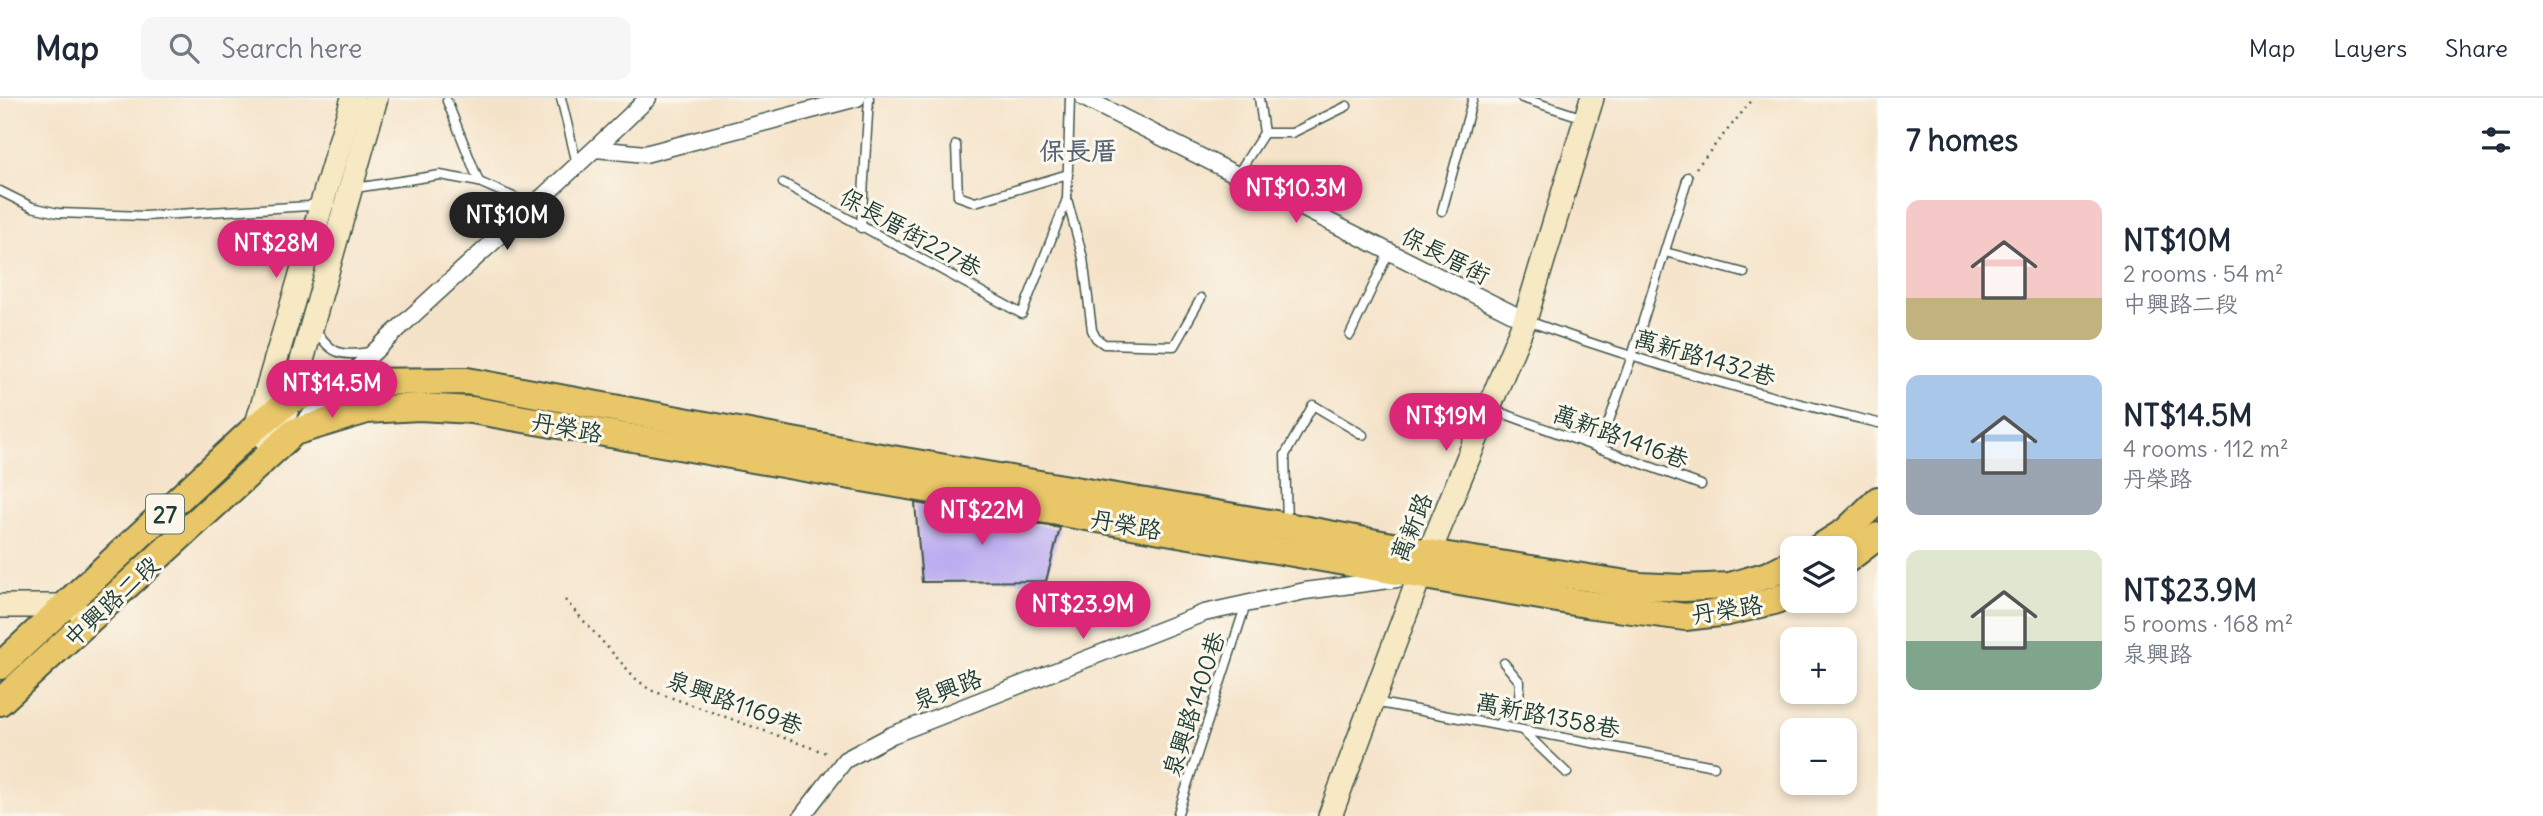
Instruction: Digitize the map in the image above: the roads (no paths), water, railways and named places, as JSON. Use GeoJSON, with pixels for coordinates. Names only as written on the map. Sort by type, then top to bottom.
{"type":"FeatureCollection","features":[{"type":"Feature","properties":{"kind":"main road","name":"丹榮路"},"geometry":{"type":"LineString","coordinates":[[342,382],[467,381],[862,466],[1424,564],[1683,588],[1730,586],[1780,569]]}},
{"type":"Feature","properties":{"kind":"main road","name":"中興路二段"},"geometry":{"type":"LineString","coordinates":[[0,666],[256,427],[289,401],[342,382]]}},
{"type":"Feature","properties":{"kind":"main road","name":"丹榮路"},"geometry":{"type":"LineString","coordinates":[[294,432],[367,410],[419,407],[472,410],[1287,526],[1424,564],[1586,604],[1685,617],[1728,612],[1780,598]]}},
{"type":"Feature","properties":{"kind":"main road","name":"中興路二段"},"geometry":{"type":"LineString","coordinates":[[0,702],[294,432]]}},
{"type":"Feature","properties":{"kind":"main road"},"geometry":{"type":"LineString","coordinates":[[1838,536],[1878,500]]}},
{"type":"Feature","properties":{"kind":"main road"},"geometry":{"type":"LineString","coordinates":[[1857,552],[1878,536]]}},
{"type":"Feature","properties":{"kind":"street"},"geometry":{"type":"LineString","coordinates":[[274,449],[256,427],[353,98]]}},
{"type":"Feature","properties":{"kind":"street"},"geometry":{"type":"LineString","coordinates":[[274,449],[376,98]]}},
{"type":"Feature","properties":{"kind":"street","name":"中興路二段"},"geometry":{"type":"LineString","coordinates":[[294,432],[373,351],[596,149],[648,98]]}},
{"type":"Feature","properties":{"kind":"street"},"geometry":{"type":"LineString","coordinates":[[596,149],[645,154],[857,98]]}},
{"type":"Feature","properties":{"kind":"street","name":"保長厝街"},"geometry":{"type":"LineString","coordinates":[[1084,98],[1525,320]]}},
{"type":"Feature","properties":{"kind":"street","name":"萬新路"},"geometry":{"type":"LineString","coordinates":[[1330,816],[1424,564],[1525,320],[1589,108]]}},
{"type":"Feature","properties":{"kind":"street","name":"泉興路"},"geometry":{"type":"LineString","coordinates":[[802,816],[845,760],[892,735],[1204,614],[1424,564]]}},
{"type":"Feature","properties":{"kind":"street"},"geometry":{"type":"LineString","coordinates":[[0,606],[67,606],[98,614]]}},
{"type":"Feature","properties":{"kind":"lane"},"geometry":{"type":"LineString","coordinates":[[561,98],[577,164]]}},
{"type":"Feature","properties":{"kind":"lane"},"geometry":{"type":"LineString","coordinates":[[861,228],[869,98]]}},
{"type":"Feature","properties":{"kind":"lane"},"geometry":{"type":"LineString","coordinates":[[1070,98],[1067,200],[1083,258],[1092,330],[1097,338],[1104,344],[1174,345],[1201,298]]}},
{"type":"Feature","properties":{"kind":"lane"},"geometry":{"type":"LineString","coordinates":[[1237,175],[1264,133],[1259,98]]}},
{"type":"Feature","properties":{"kind":"lane"},"geometry":{"type":"LineString","coordinates":[[1442,211],[1473,98]]}},
{"type":"Feature","properties":{"kind":"lane"},"geometry":{"type":"LineString","coordinates":[[1522,98],[1589,108]]}},
{"type":"Feature","properties":{"kind":"lane"},"geometry":{"type":"LineString","coordinates":[[447,101],[479,182]]}},
{"type":"Feature","properties":{"kind":"lane"},"geometry":{"type":"LineString","coordinates":[[1264,133],[1292,133],[1346,106]]}},
{"type":"Feature","properties":{"kind":"lane"},"geometry":{"type":"LineString","coordinates":[[956,145],[958,197],[975,202],[1068,174]]}},
{"type":"Feature","properties":{"kind":"lane"},"geometry":{"type":"LineString","coordinates":[[0,191],[32,207],[58,213],[144,216],[309,206],[324,197],[350,189],[440,175],[479,182],[532,205]]}},
{"type":"Feature","properties":{"kind":"lane"},"geometry":{"type":"LineString","coordinates":[[1599,449],[1632,356],[1689,177]]}},
{"type":"Feature","properties":{"kind":"lane","name":"保長厝街227巷"},"geometry":{"type":"LineString","coordinates":[[783,183],[1022,314],[1067,200]]}},
{"type":"Feature","properties":{"kind":"lane"},"geometry":{"type":"LineString","coordinates":[[1350,335],[1389,252]]}},
{"type":"Feature","properties":{"kind":"lane"},"geometry":{"type":"LineString","coordinates":[[1665,252],[1744,274]]}},
{"type":"Feature","properties":{"kind":"lane","name":"萬新路1432巷"},"geometry":{"type":"LineString","coordinates":[[1525,320],[1632,356],[1800,404],[1878,423]]}},
{"type":"Feature","properties":{"kind":"lane"},"geometry":{"type":"LineString","coordinates":[[312,324],[325,343],[340,354],[373,351]]}},
{"type":"Feature","properties":{"kind":"lane"},"geometry":{"type":"LineString","coordinates":[[1287,526],[1285,455],[1313,405],[1363,435]]}},
{"type":"Feature","properties":{"kind":"lane","name":"萬新路1416巷"},"geometry":{"type":"LineString","coordinates":[[1488,408],[1701,485]]}},
{"type":"Feature","properties":{"kind":"lane","name":"泉興路1400巷"},"geometry":{"type":"LineString","coordinates":[[1177,816],[1246,604]]}},
{"type":"Feature","properties":{"kind":"lane"},"geometry":{"type":"LineString","coordinates":[[1498,726],[1519,700],[1520,682],[1504,663]]}},
{"type":"Feature","properties":{"kind":"lane","name":"萬新路1358巷"},"geometry":{"type":"LineString","coordinates":[[1374,702],[1714,766]]}},
{"type":"Feature","properties":{"kind":"lane"},"geometry":{"type":"LineString","coordinates":[[1522,730],[1567,773]]}},
{"type":"Feature","properties":{"kind":"district","name":"保長厝"},"geometry":{"type":"Point","coordinates":[1078,150]}}]}
